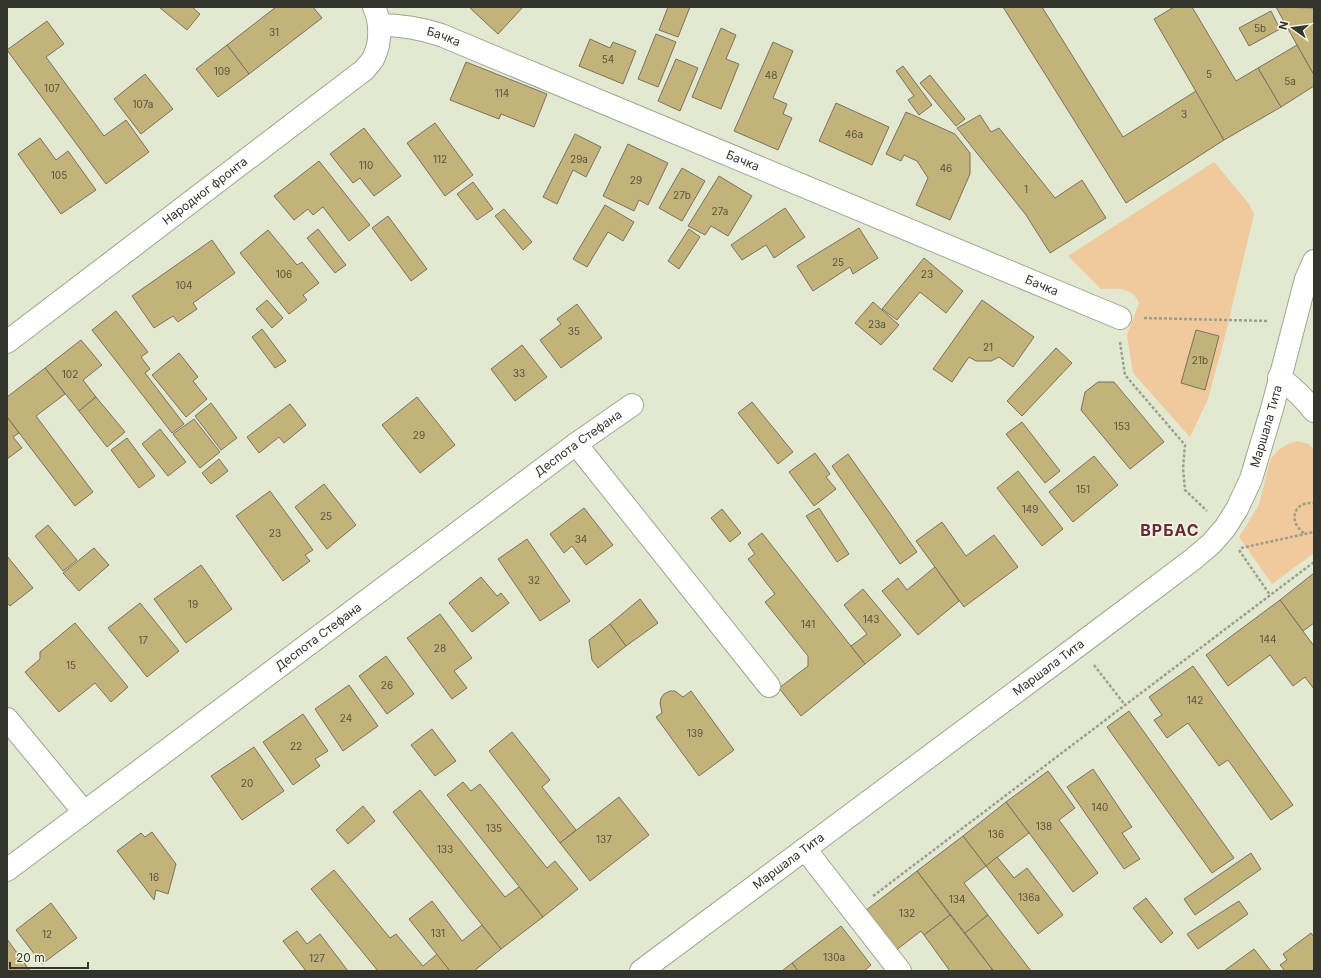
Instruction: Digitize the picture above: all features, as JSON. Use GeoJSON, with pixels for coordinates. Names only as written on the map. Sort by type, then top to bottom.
{"type":"FeatureCollection","features":[{"type":"Feature","properties":{"kind":"street","name":"Бачка"},"geometry":{"type":"LineString","coordinates":[[376,16],[398,25],[420,28],[448,37],[1120,318]]}},
{"type":"Feature","properties":{"kind":"street","name":"Народног фронта"},"geometry":{"type":"LineString","coordinates":[[7,342],[364,70],[374,58],[379,37],[376,16]]}},
{"type":"Feature","properties":{"kind":"street","name":"Маршала Тита"},"geometry":{"type":"LineString","coordinates":[[641,971],[1079,645],[1211,544],[1225,528],[1238,509],[1251,479],[1272,409],[1279,377],[1306,279],[1314,261]]}},
{"type":"Feature","properties":{"kind":"street"},"geometry":{"type":"LineString","coordinates":[[1279,377],[1293,388],[1314,411]]}},
{"type":"Feature","properties":{"kind":"street","name":"Деспота Стефана"},"geometry":{"type":"LineString","coordinates":[[7,870],[576,444],[632,405]]}},
{"type":"Feature","properties":{"kind":"street"},"geometry":{"type":"LineString","coordinates":[[576,444],[769,686]]}},
{"type":"Feature","properties":{"kind":"street"},"geometry":{"type":"LineString","coordinates":[[7,720],[84,812]]}},
{"type":"Feature","properties":{"kind":"street"},"geometry":{"type":"LineString","coordinates":[[805,849],[900,971]]}},
{"type":"Feature","properties":{"kind":"path"},"geometry":{"type":"LineString","coordinates":[[1225,528],[1185,490],[1183,468],[1186,445],[1125,375],[1120,346],[1120,318],[1268,320],[1293,327]]}},
{"type":"Feature","properties":{"kind":"path"},"geometry":{"type":"LineString","coordinates":[[1305,533],[1296,525],[1294,521],[1296,511],[1305,504],[1314,503]]}},
{"type":"Feature","properties":{"kind":"path"},"geometry":{"type":"LineString","coordinates":[[1270,595],[1239,549],[1314,532]]}},
{"type":"Feature","properties":{"kind":"path"},"geometry":{"type":"LineString","coordinates":[[854,911],[1314,562]]}},
{"type":"Feature","properties":{"kind":"path"},"geometry":{"type":"LineString","coordinates":[[1079,645],[1125,705]]}},
{"type":"Feature","properties":{"kind":"shaded area"},"geometry":{"type":"Polygon","coordinates":[[[1214,162],[1249,204],[1254,214],[1226,332],[1208,399],[1190,437],[1133,373],[1127,335],[1139,303],[1136,298],[1128,291],[1118,289],[1101,289],[1068,256],[1214,162]]]}},
{"type":"Feature","properties":{"kind":"shaded area"},"geometry":{"type":"Polygon","coordinates":[[[1297,441],[1309,444],[1314,450],[1314,553],[1272,584],[1239,537],[1259,505],[1270,460],[1278,450],[1297,441]]]}},
{"type":"Feature","properties":{"kind":"building"},"geometry":{"type":"Polygon","coordinates":[[[159,7],[192,7],[200,14],[187,30],[159,7]]]}},
{"type":"Feature","properties":{"kind":"building"},"geometry":{"type":"Polygon","coordinates":[[[276,7],[313,7],[322,18],[249,74],[227,45],[276,7]]]}},
{"type":"Feature","properties":{"kind":"building"},"geometry":{"type":"Polygon","coordinates":[[[523,7],[498,34],[470,8],[523,7]]]}},
{"type":"Feature","properties":{"kind":"building"},"geometry":{"type":"Polygon","coordinates":[[[668,7],[690,7],[678,37],[659,30],[668,7]]]}},
{"type":"Feature","properties":{"kind":"building"},"geometry":{"type":"Polygon","coordinates":[[[1003,7],[1042,7],[1123,137],[1196,91],[1224,140],[1126,203],[1003,7]]]}},
{"type":"Feature","properties":{"kind":"building"},"geometry":{"type":"Polygon","coordinates":[[[1174,7],[1192,7],[1236,81],[1258,68],[1281,107],[1224,140],[1154,19],[1174,7]]]}},
{"type":"Feature","properties":{"kind":"building"},"geometry":{"type":"Polygon","coordinates":[[[1276,7],[1314,8],[1314,75],[1297,45],[1276,7]]]}},
{"type":"Feature","properties":{"kind":"building"},"geometry":{"type":"Polygon","coordinates":[[[1271,11],[1280,29],[1249,46],[1239,28],[1271,11]]]}},
{"type":"Feature","properties":{"kind":"building"},"geometry":{"type":"Polygon","coordinates":[[[47,21],[64,44],[46,57],[104,136],[126,120],[149,152],[106,184],[7,50],[47,21]]]}},
{"type":"Feature","properties":{"kind":"building"},"geometry":{"type":"Polygon","coordinates":[[[721,28],[736,35],[726,59],[739,64],[721,109],[692,97],[721,28]]]}},
{"type":"Feature","properties":{"kind":"building"},"geometry":{"type":"Polygon","coordinates":[[[656,34],[676,42],[658,87],[638,79],[656,34]]]}},
{"type":"Feature","properties":{"kind":"building"},"geometry":{"type":"Polygon","coordinates":[[[590,39],[610,48],[613,42],[636,51],[623,84],[579,66],[590,39]]]}},
{"type":"Feature","properties":{"kind":"building"},"geometry":{"type":"Polygon","coordinates":[[[773,42],[793,51],[773,98],[787,104],[783,114],[792,118],[778,150],[734,131],[773,42]]]}},
{"type":"Feature","properties":{"kind":"building"},"geometry":{"type":"Polygon","coordinates":[[[227,45],[249,74],[218,97],[196,69],[227,45]]]}},
{"type":"Feature","properties":{"kind":"building"},"geometry":{"type":"Polygon","coordinates":[[[1297,45],[1314,75],[1314,86],[1281,107],[1258,68],[1297,45]]]}},
{"type":"Feature","properties":{"kind":"building"},"geometry":{"type":"Polygon","coordinates":[[[676,59],[698,68],[680,111],[658,101],[676,59]]]}},
{"type":"Feature","properties":{"kind":"building"},"geometry":{"type":"Polygon","coordinates":[[[466,62],[547,94],[534,127],[501,114],[499,119],[450,100],[466,62]]]}},
{"type":"Feature","properties":{"kind":"building"},"geometry":{"type":"Polygon","coordinates":[[[903,66],[932,105],[919,115],[908,100],[914,96],[896,71],[903,66]]]}},
{"type":"Feature","properties":{"kind":"building"},"geometry":{"type":"Polygon","coordinates":[[[145,74],[173,109],[141,134],[114,99],[145,74]]]}},
{"type":"Feature","properties":{"kind":"building"},"geometry":{"type":"Polygon","coordinates":[[[930,75],[965,119],[956,126],[920,83],[930,75]]]}},
{"type":"Feature","properties":{"kind":"building"},"geometry":{"type":"Polygon","coordinates":[[[836,103],[889,127],[872,165],[819,141],[836,103]]]}},
{"type":"Feature","properties":{"kind":"building"},"geometry":{"type":"Polygon","coordinates":[[[906,112],[955,134],[970,153],[970,174],[950,220],[916,205],[928,178],[917,161],[904,155],[901,161],[886,154],[906,112]]]}},
{"type":"Feature","properties":{"kind":"building"},"geometry":{"type":"Polygon","coordinates":[[[980,115],[991,132],[999,128],[1055,198],[1082,180],[1106,218],[1050,253],[1026,215],[957,128],[980,115]]]}},
{"type":"Feature","properties":{"kind":"building"},"geometry":{"type":"Polygon","coordinates":[[[435,123],[473,175],[445,196],[407,143],[435,123]]]}},
{"type":"Feature","properties":{"kind":"building"},"geometry":{"type":"Polygon","coordinates":[[[364,128],[401,176],[374,196],[360,178],[353,183],[330,154],[364,128]]]}},
{"type":"Feature","properties":{"kind":"building"},"geometry":{"type":"Polygon","coordinates":[[[575,134],[601,147],[586,177],[573,170],[557,204],[543,197],[575,134]]]}},
{"type":"Feature","properties":{"kind":"building"},"geometry":{"type":"Polygon","coordinates":[[[40,138],[56,160],[68,151],[96,190],[61,214],[18,154],[40,138]]]}},
{"type":"Feature","properties":{"kind":"building"},"geometry":{"type":"Polygon","coordinates":[[[628,144],[668,163],[648,205],[639,200],[634,211],[603,196],[628,144]]]}},
{"type":"Feature","properties":{"kind":"building"},"geometry":{"type":"Polygon","coordinates":[[[319,161],[370,225],[349,241],[323,207],[313,215],[308,209],[294,220],[274,196],[319,161]]]}},
{"type":"Feature","properties":{"kind":"building"},"geometry":{"type":"Polygon","coordinates":[[[682,168],[705,181],[682,221],[659,208],[682,168]]]}},
{"type":"Feature","properties":{"kind":"building"},"geometry":{"type":"Polygon","coordinates":[[[719,176],[752,196],[728,236],[711,226],[705,235],[688,226],[719,176]]]}},
{"type":"Feature","properties":{"kind":"building"},"geometry":{"type":"Polygon","coordinates":[[[473,182],[493,209],[477,220],[457,194],[473,182]]]}},
{"type":"Feature","properties":{"kind":"building"},"geometry":{"type":"Polygon","coordinates":[[[605,205],[634,222],[623,241],[608,232],[587,267],[573,259],[605,205]]]}},
{"type":"Feature","properties":{"kind":"building"},"geometry":{"type":"Polygon","coordinates":[[[785,208],[805,237],[774,258],[766,245],[742,260],[731,245],[785,208]]]}},
{"type":"Feature","properties":{"kind":"building"},"geometry":{"type":"Polygon","coordinates":[[[504,209],[532,242],[523,250],[495,216],[504,209]]]}},
{"type":"Feature","properties":{"kind":"building"},"geometry":{"type":"Polygon","coordinates":[[[388,216],[427,269],[411,281],[372,228],[388,216]]]}},
{"type":"Feature","properties":{"kind":"building"},"geometry":{"type":"Polygon","coordinates":[[[859,228],[878,258],[853,274],[850,267],[813,291],[797,266],[859,228]]]}},
{"type":"Feature","properties":{"kind":"building"},"geometry":{"type":"Polygon","coordinates":[[[318,229],[346,265],[335,273],[307,238],[318,229]]]}},
{"type":"Feature","properties":{"kind":"building"},"geometry":{"type":"Polygon","coordinates":[[[689,229],[700,237],[679,269],[668,261],[689,229]]]}},
{"type":"Feature","properties":{"kind":"building"},"geometry":{"type":"Polygon","coordinates":[[[268,230],[297,265],[302,262],[319,283],[303,295],[307,300],[289,314],[240,253],[268,230]]]}},
{"type":"Feature","properties":{"kind":"building"},"geometry":{"type":"Polygon","coordinates":[[[212,240],[235,273],[193,303],[197,309],[178,322],[173,316],[154,328],[132,296],[212,240]]]}},
{"type":"Feature","properties":{"kind":"building"},"geometry":{"type":"Polygon","coordinates":[[[924,258],[963,291],[946,313],[920,292],[897,320],[882,309],[924,258]]]}},
{"type":"Feature","properties":{"kind":"building"},"geometry":{"type":"Polygon","coordinates":[[[267,300],[283,318],[272,328],[256,309],[267,300]]]}},
{"type":"Feature","properties":{"kind":"building"},"geometry":{"type":"Polygon","coordinates":[[[982,300],[1034,337],[1013,367],[999,357],[991,361],[976,361],[969,357],[952,382],[933,369],[982,300]]]}},
{"type":"Feature","properties":{"kind":"building"},"geometry":{"type":"Polygon","coordinates":[[[873,302],[899,325],[881,345],[855,323],[873,302]]]}},
{"type":"Feature","properties":{"kind":"building"},"geometry":{"type":"Polygon","coordinates":[[[577,304],[602,338],[561,368],[540,340],[561,324],[557,319],[577,304]]]}},
{"type":"Feature","properties":{"kind":"building"},"geometry":{"type":"Polygon","coordinates":[[[116,311],[148,352],[141,357],[150,369],[145,373],[184,424],[172,433],[92,330],[116,311]]]}},
{"type":"Feature","properties":{"kind":"building"},"geometry":{"type":"Polygon","coordinates":[[[262,329],[286,361],[275,368],[252,337],[262,329]]]}},
{"type":"Feature","properties":{"kind":"building"},"geometry":{"type":"Polygon","coordinates":[[[1196,330],[1219,336],[1205,390],[1181,383],[1196,330]]]}},
{"type":"Feature","properties":{"kind":"building"},"geometry":{"type":"Polygon","coordinates":[[[81,340],[102,365],[83,380],[96,397],[79,411],[45,368],[81,340]]]}},
{"type":"Feature","properties":{"kind":"building"},"geometry":{"type":"Polygon","coordinates":[[[522,345],[547,377],[515,401],[491,369],[522,345]]]}},
{"type":"Feature","properties":{"kind":"building"},"geometry":{"type":"Polygon","coordinates":[[[1056,348],[1072,363],[1022,416],[1007,401],[1056,348]]]}},
{"type":"Feature","properties":{"kind":"building"},"geometry":{"type":"Polygon","coordinates":[[[179,353],[198,377],[193,381],[207,399],[186,417],[152,375],[179,353]]]}},
{"type":"Feature","properties":{"kind":"building"},"geometry":{"type":"Polygon","coordinates":[[[45,368],[65,394],[36,416],[93,492],[75,506],[7,417],[7,397],[45,368]]]}},
{"type":"Feature","properties":{"kind":"building"},"geometry":{"type":"Polygon","coordinates":[[[1098,382],[1114,382],[1164,442],[1130,469],[1081,410],[1085,392],[1098,382]]]}},
{"type":"Feature","properties":{"kind":"building"},"geometry":{"type":"Polygon","coordinates":[[[96,397],[125,432],[107,447],[79,411],[96,397]]]}},
{"type":"Feature","properties":{"kind":"building"},"geometry":{"type":"Polygon","coordinates":[[[417,397],[455,445],[420,473],[382,425],[417,397]]]}},
{"type":"Feature","properties":{"kind":"building"},"geometry":{"type":"Polygon","coordinates":[[[752,402],[793,452],[778,464],[738,413],[752,402]]]}},
{"type":"Feature","properties":{"kind":"building"},"geometry":{"type":"Polygon","coordinates":[[[211,403],[237,438],[221,450],[195,416],[211,403]]]}},
{"type":"Feature","properties":{"kind":"building"},"geometry":{"type":"Polygon","coordinates":[[[290,404],[306,425],[284,443],[279,437],[259,453],[247,437],[290,404]]]}},
{"type":"Feature","properties":{"kind":"building"},"geometry":{"type":"Polygon","coordinates":[[[7,417],[19,433],[13,437],[22,448],[7,459],[7,417]]]}},
{"type":"Feature","properties":{"kind":"building"},"geometry":{"type":"Polygon","coordinates":[[[194,419],[220,452],[200,468],[173,434],[194,419]]]}},
{"type":"Feature","properties":{"kind":"building"},"geometry":{"type":"Polygon","coordinates":[[[1022,422],[1060,471],[1045,483],[1006,434],[1022,422]]]}},
{"type":"Feature","properties":{"kind":"building"},"geometry":{"type":"Polygon","coordinates":[[[160,429],[186,462],[168,476],[142,444],[160,429]]]}},
{"type":"Feature","properties":{"kind":"building"},"geometry":{"type":"Polygon","coordinates":[[[127,438],[155,476],[139,488],[111,450],[127,438]]]}},
{"type":"Feature","properties":{"kind":"building"},"geometry":{"type":"Polygon","coordinates":[[[815,453],[830,474],[826,477],[836,489],[814,506],[789,472],[815,453]]]}},
{"type":"Feature","properties":{"kind":"building"},"geometry":{"type":"Polygon","coordinates":[[[848,454],[917,552],[900,564],[832,466],[848,454]]]}},
{"type":"Feature","properties":{"kind":"building"},"geometry":{"type":"Polygon","coordinates":[[[1094,456],[1118,485],[1073,522],[1049,492],[1094,456]]]}},
{"type":"Feature","properties":{"kind":"building"},"geometry":{"type":"Polygon","coordinates":[[[219,459],[228,471],[211,484],[202,473],[219,459]]]}},
{"type":"Feature","properties":{"kind":"building"},"geometry":{"type":"Polygon","coordinates":[[[1018,471],[1063,529],[1042,546],[997,488],[1018,471]]]}},
{"type":"Feature","properties":{"kind":"building"},"geometry":{"type":"Polygon","coordinates":[[[324,484],[356,525],[327,549],[295,507],[324,484]]]}},
{"type":"Feature","properties":{"kind":"building"},"geometry":{"type":"Polygon","coordinates":[[[270,491],[313,550],[305,555],[310,561],[283,581],[236,516],[270,491]]]}},
{"type":"Feature","properties":{"kind":"building"},"geometry":{"type":"Polygon","coordinates":[[[584,508],[613,545],[586,565],[572,546],[564,553],[550,534],[584,508]]]}},
{"type":"Feature","properties":{"kind":"building"},"geometry":{"type":"Polygon","coordinates":[[[819,508],[849,554],[837,562],[806,516],[819,508]]]}},
{"type":"Feature","properties":{"kind":"building"},"geometry":{"type":"Polygon","coordinates":[[[722,509],[741,533],[730,542],[711,518],[722,509]]]}},
{"type":"Feature","properties":{"kind":"building"},"geometry":{"type":"Polygon","coordinates":[[[942,522],[966,556],[994,535],[1018,567],[964,607],[916,541],[942,522]]]}},
{"type":"Feature","properties":{"kind":"building"},"geometry":{"type":"Polygon","coordinates":[[[48,525],[77,560],[63,571],[35,536],[48,525]]]}},
{"type":"Feature","properties":{"kind":"building"},"geometry":{"type":"Polygon","coordinates":[[[762,533],[865,664],[801,716],[779,688],[808,666],[808,656],[765,602],[775,594],[748,559],[755,554],[748,544],[762,533]]]}},
{"type":"Feature","properties":{"kind":"building"},"geometry":{"type":"Polygon","coordinates":[[[527,539],[570,601],[540,621],[498,559],[527,539]]]}},
{"type":"Feature","properties":{"kind":"building"},"geometry":{"type":"Polygon","coordinates":[[[94,548],[109,565],[79,591],[63,573],[94,548]]]}},
{"type":"Feature","properties":{"kind":"building"},"geometry":{"type":"Polygon","coordinates":[[[7,556],[33,588],[10,606],[7,603],[7,556]]]}},
{"type":"Feature","properties":{"kind":"building"},"geometry":{"type":"Polygon","coordinates":[[[201,565],[232,609],[186,643],[154,599],[201,565]]]}},
{"type":"Feature","properties":{"kind":"building"},"geometry":{"type":"Polygon","coordinates":[[[935,567],[959,601],[918,635],[882,591],[898,578],[907,590],[935,567]]]}},
{"type":"Feature","properties":{"kind":"building"},"geometry":{"type":"Polygon","coordinates":[[[1314,573],[1314,623],[1303,631],[1280,600],[1314,573]]]}},
{"type":"Feature","properties":{"kind":"building"},"geometry":{"type":"Polygon","coordinates":[[[481,577],[497,596],[501,593],[509,603],[472,632],[449,603],[481,577]]]}},
{"type":"Feature","properties":{"kind":"building"},"geometry":{"type":"Polygon","coordinates":[[[863,589],[901,635],[865,664],[851,646],[867,634],[844,605],[863,589]]]}},
{"type":"Feature","properties":{"kind":"building"},"geometry":{"type":"Polygon","coordinates":[[[640,599],[658,623],[626,646],[610,624],[640,599]]]}},
{"type":"Feature","properties":{"kind":"building"},"geometry":{"type":"Polygon","coordinates":[[[1280,600],[1314,646],[1314,689],[1305,677],[1293,686],[1270,655],[1228,686],[1206,655],[1280,600]]]}},
{"type":"Feature","properties":{"kind":"building"},"geometry":{"type":"Polygon","coordinates":[[[140,603],[179,651],[147,677],[108,628],[140,603]]]}},
{"type":"Feature","properties":{"kind":"building"},"geometry":{"type":"Polygon","coordinates":[[[440,614],[472,658],[454,671],[467,688],[452,699],[407,638],[440,614]]]}},
{"type":"Feature","properties":{"kind":"building"},"geometry":{"type":"Polygon","coordinates":[[[75,623],[128,687],[111,702],[95,683],[59,712],[25,672],[40,659],[40,652],[75,623]]]}},
{"type":"Feature","properties":{"kind":"building"},"geometry":{"type":"Polygon","coordinates":[[[610,624],[626,646],[598,668],[592,660],[589,640],[610,624]]]}},
{"type":"Feature","properties":{"kind":"building"},"geometry":{"type":"Polygon","coordinates":[[[386,656],[414,694],[387,714],[359,676],[386,656]]]}},
{"type":"Feature","properties":{"kind":"building"},"geometry":{"type":"Polygon","coordinates":[[[1193,666],[1293,805],[1271,820],[1228,760],[1219,766],[1188,723],[1167,738],[1154,720],[1162,715],[1149,697],[1193,666]]]}},
{"type":"Feature","properties":{"kind":"building"},"geometry":{"type":"Polygon","coordinates":[[[349,685],[378,726],[343,751],[315,709],[349,685]]]}},
{"type":"Feature","properties":{"kind":"building"},"geometry":{"type":"Polygon","coordinates":[[[670,691],[675,691],[683,697],[691,691],[734,750],[699,776],[656,717],[662,713],[660,703],[661,698],[664,694],[670,691]]]}},
{"type":"Feature","properties":{"kind":"building"},"geometry":{"type":"Polygon","coordinates":[[[1129,711],[1234,858],[1212,873],[1107,727],[1129,711]]]}},
{"type":"Feature","properties":{"kind":"building"},"geometry":{"type":"Polygon","coordinates":[[[303,714],[328,751],[315,759],[320,766],[293,785],[263,742],[303,714]]]}},
{"type":"Feature","properties":{"kind":"building"},"geometry":{"type":"Polygon","coordinates":[[[432,729],[456,761],[435,776],[411,745],[432,729]]]}},
{"type":"Feature","properties":{"kind":"building"},"geometry":{"type":"Polygon","coordinates":[[[512,732],[550,780],[542,787],[576,830],[560,843],[489,751],[512,732]]]}},
{"type":"Feature","properties":{"kind":"building"},"geometry":{"type":"Polygon","coordinates":[[[254,747],[284,791],[242,820],[211,776],[254,747]]]}},
{"type":"Feature","properties":{"kind":"building"},"geometry":{"type":"Polygon","coordinates":[[[1093,769],[1132,827],[1122,833],[1140,859],[1124,869],[1067,787],[1093,769]]]}},
{"type":"Feature","properties":{"kind":"building"},"geometry":{"type":"Polygon","coordinates":[[[1048,771],[1075,808],[1059,820],[1098,873],[1073,892],[1006,802],[1048,771]]]}},
{"type":"Feature","properties":{"kind":"building"},"geometry":{"type":"Polygon","coordinates":[[[463,782],[471,791],[480,784],[547,868],[555,861],[578,889],[543,917],[447,795],[463,782]]]}},
{"type":"Feature","properties":{"kind":"building"},"geometry":{"type":"Polygon","coordinates":[[[420,790],[505,897],[519,887],[543,917],[501,949],[393,812],[420,790]]]}},
{"type":"Feature","properties":{"kind":"building"},"geometry":{"type":"Polygon","coordinates":[[[619,797],[649,835],[590,881],[560,843],[619,797]]]}},
{"type":"Feature","properties":{"kind":"building"},"geometry":{"type":"Polygon","coordinates":[[[1006,802],[1029,833],[986,866],[963,836],[1006,802]]]}},
{"type":"Feature","properties":{"kind":"building"},"geometry":{"type":"Polygon","coordinates":[[[363,806],[375,821],[348,844],[336,830],[363,806]]]}},
{"type":"Feature","properties":{"kind":"building"},"geometry":{"type":"Polygon","coordinates":[[[152,832],[176,864],[168,894],[156,890],[154,900],[117,851],[141,833],[145,837],[152,832]]]}},
{"type":"Feature","properties":{"kind":"building"},"geometry":{"type":"Polygon","coordinates":[[[963,836],[986,866],[964,883],[988,915],[965,933],[917,871],[963,836]]]}},
{"type":"Feature","properties":{"kind":"building"},"geometry":{"type":"Polygon","coordinates":[[[1251,853],[1261,869],[1195,915],[1184,899],[1251,853]]]}},
{"type":"Feature","properties":{"kind":"building"},"geometry":{"type":"Polygon","coordinates":[[[997,857],[1014,878],[1027,868],[1063,915],[1038,934],[986,866],[997,857]]]}},
{"type":"Feature","properties":{"kind":"building"},"geometry":{"type":"Polygon","coordinates":[[[334,870],[390,938],[396,934],[423,966],[437,954],[450,971],[378,971],[311,889],[334,870]]]}},
{"type":"Feature","properties":{"kind":"building"},"geometry":{"type":"Polygon","coordinates":[[[917,871],[950,915],[924,935],[921,931],[895,951],[865,911],[917,871]]]}},
{"type":"Feature","properties":{"kind":"building"},"geometry":{"type":"Polygon","coordinates":[[[1146,898],[1173,933],[1161,943],[1133,908],[1146,898]]]}},
{"type":"Feature","properties":{"kind":"building"},"geometry":{"type":"Polygon","coordinates":[[[432,901],[462,941],[482,925],[501,949],[474,971],[450,971],[409,919],[432,901]]]}},
{"type":"Feature","properties":{"kind":"building"},"geometry":{"type":"Polygon","coordinates":[[[1239,901],[1248,914],[1198,949],[1187,934],[1239,901]]]}},
{"type":"Feature","properties":{"kind":"building"},"geometry":{"type":"Polygon","coordinates":[[[51,903],[77,938],[42,964],[16,930],[51,903]]]}},
{"type":"Feature","properties":{"kind":"building"},"geometry":{"type":"Polygon","coordinates":[[[950,915],[992,969],[990,971],[950,971],[924,935],[950,915]]]}},
{"type":"Feature","properties":{"kind":"building"},"geometry":{"type":"Polygon","coordinates":[[[988,915],[1031,971],[994,971],[992,969],[965,933],[988,915]]]}},
{"type":"Feature","properties":{"kind":"building"},"geometry":{"type":"Polygon","coordinates":[[[841,926],[871,965],[864,971],[798,971],[792,963],[841,926]]]}},
{"type":"Feature","properties":{"kind":"building"},"geometry":{"type":"Polygon","coordinates":[[[297,931],[307,944],[320,934],[348,971],[306,971],[283,941],[297,931]]]}},
{"type":"Feature","properties":{"kind":"building"},"geometry":{"type":"Polygon","coordinates":[[[1311,933],[1314,937],[1314,971],[1285,971],[1280,965],[1287,960],[1283,954],[1311,933]]]}},
{"type":"Feature","properties":{"kind":"building"},"geometry":{"type":"Polygon","coordinates":[[[7,939],[30,971],[7,971],[7,939]]]}},
{"type":"Feature","properties":{"kind":"building"},"geometry":{"type":"Polygon","coordinates":[[[1254,949],[1271,971],[1224,971],[1254,949]]]}},
{"type":"Feature","properties":{"kind":"building"},"geometry":{"type":"Polygon","coordinates":[[[792,963],[798,971],[782,971],[792,963]]]}},
{"type":"Feature","properties":{"kind":"district","name":"ВРБАС"},"geometry":{"type":"Point","coordinates":[1170,530]}}]}
